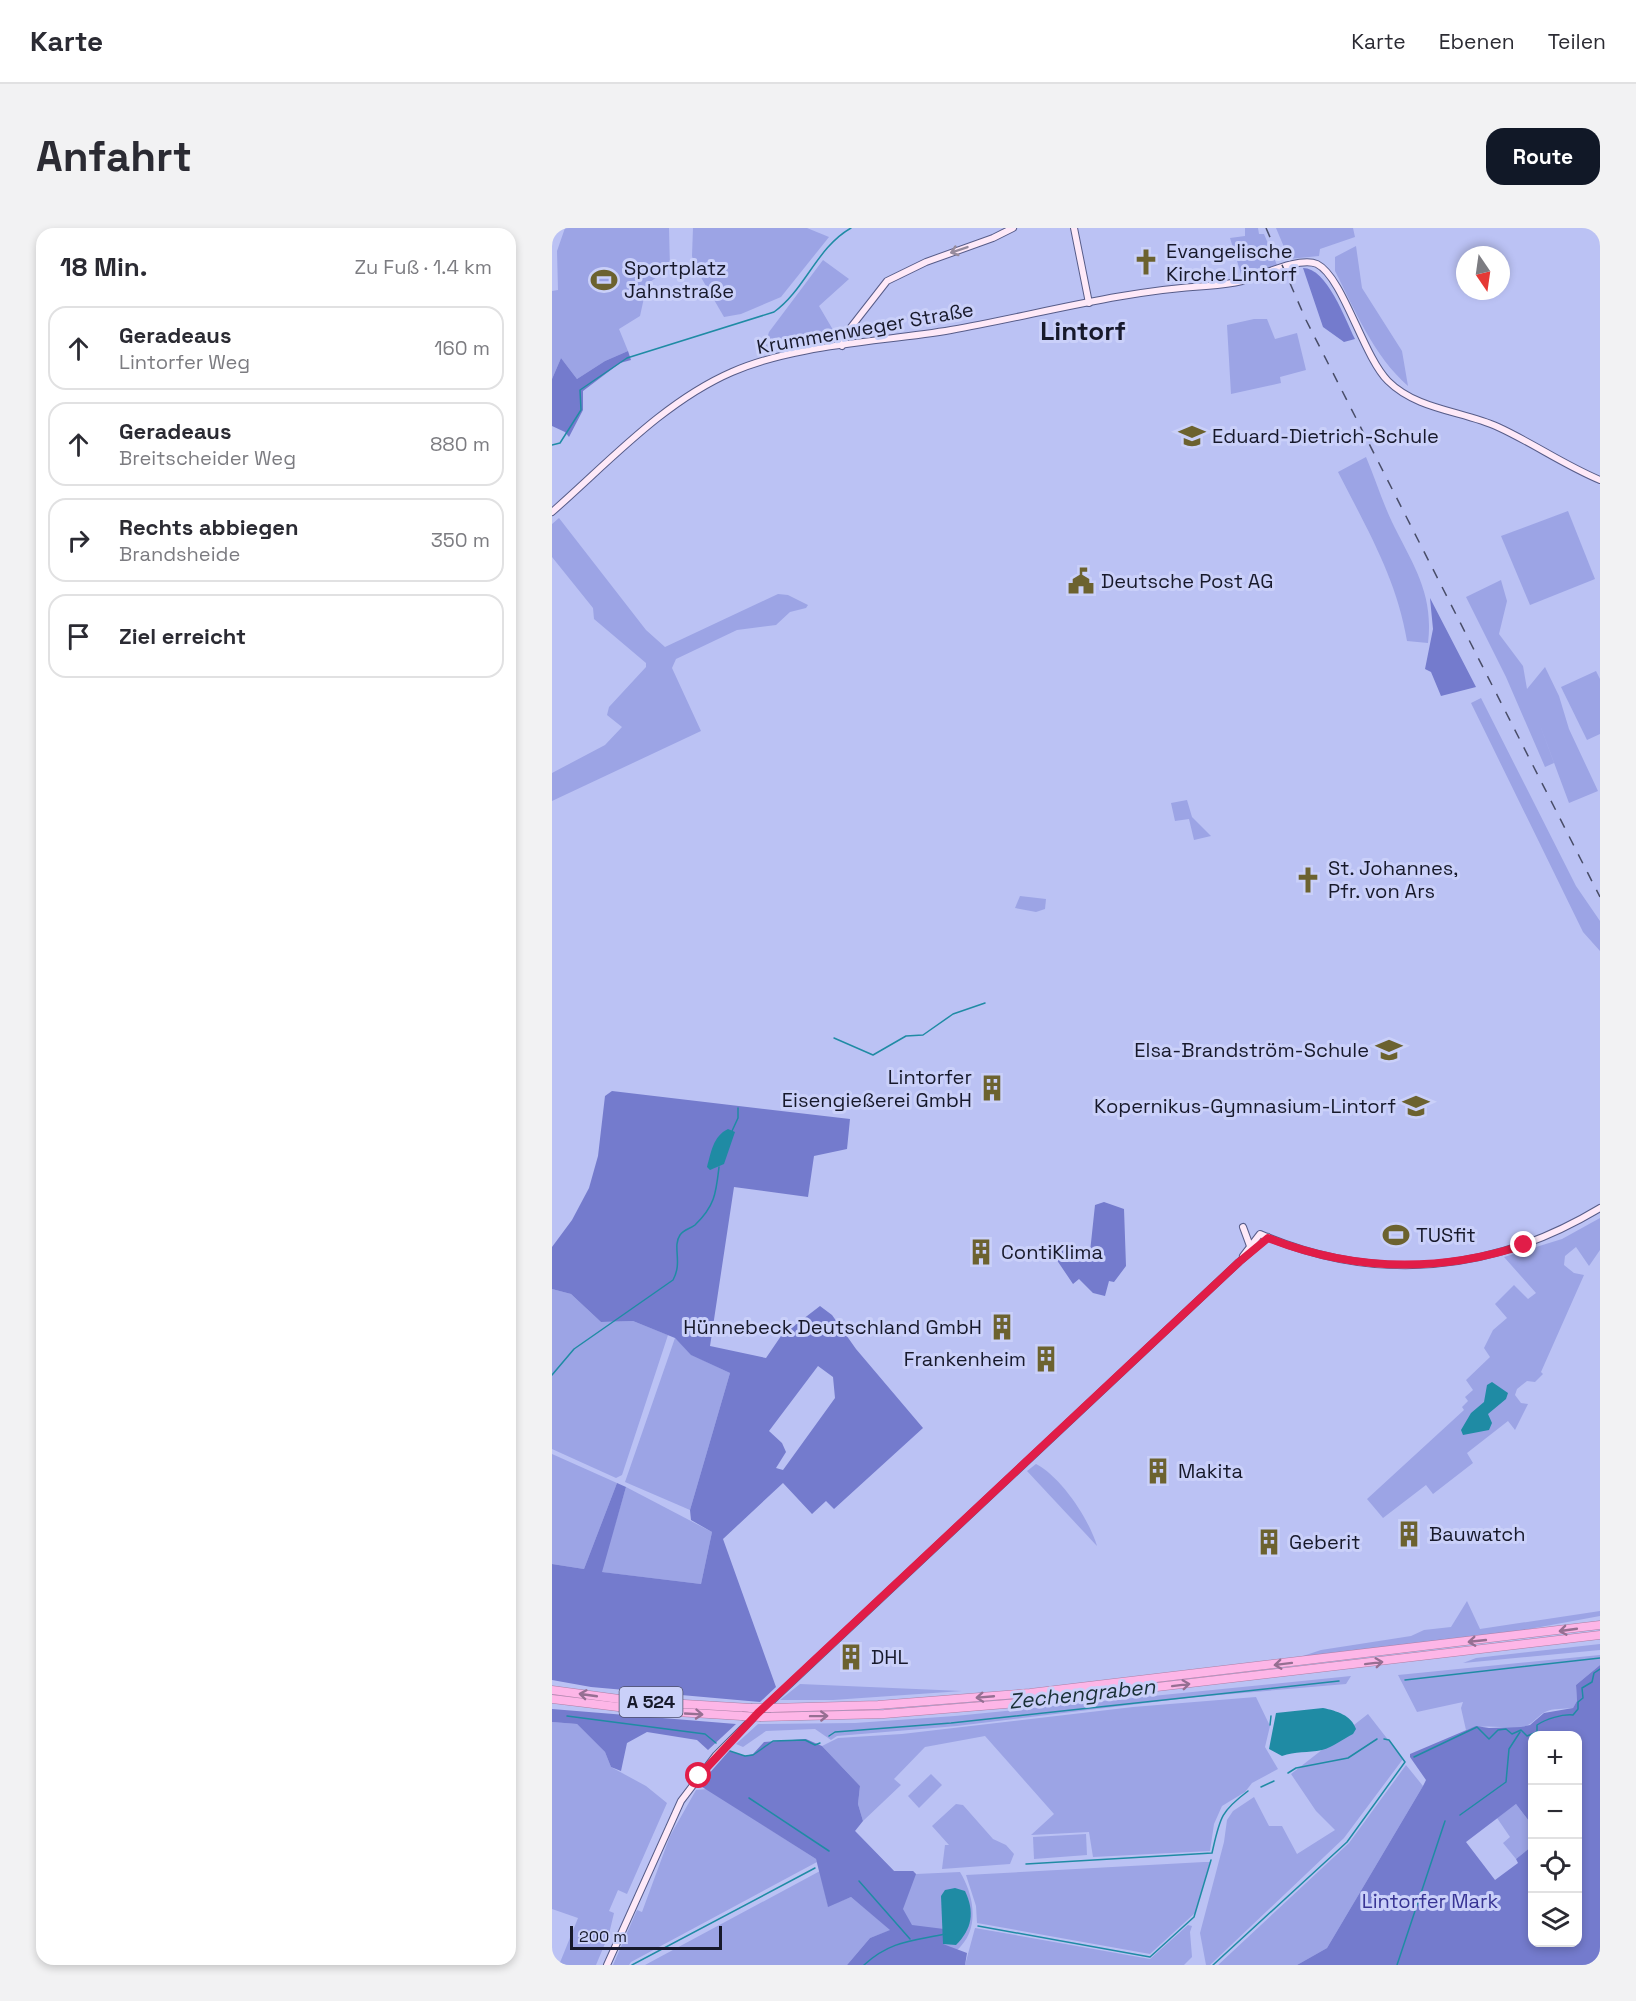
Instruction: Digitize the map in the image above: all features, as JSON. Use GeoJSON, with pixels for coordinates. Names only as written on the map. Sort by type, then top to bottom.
{"type":"FeatureCollection","features":[{"type":"Feature","properties":{"kind":"highway","name":"A 524"},"geometry":{"type":"LineString","coordinates":[[552,1690],[634,1701],[771,1708],[890,1704],[1029,1693],[1600,1625]]}},
{"type":"Feature","properties":{"kind":"highway","name":"A 524"},"geometry":{"type":"LineString","coordinates":[[552,1699],[643,1710],[761,1717],[884,1714],[1029,1702],[1600,1635]]}},
{"type":"Feature","properties":{"kind":"main road"},"geometry":{"type":"LineString","coordinates":[[842,346],[848,331],[887,281],[926,262],[993,238],[1013,228]]}},
{"type":"Feature","properties":{"kind":"main road"},"geometry":{"type":"LineString","coordinates":[[1074,228],[1089,303]]}},
{"type":"Feature","properties":{"kind":"main road","name":"Krummenweger Straße"},"geometry":{"type":"LineString","coordinates":[[552,512],[657,420],[708,383],[772,358],[950,330],[1173,286],[1219,285],[1245,280],[1297,263],[1312,262],[1325,270],[1331,278],[1375,364],[1397,389],[1420,402],[1501,428],[1550,457],[1600,480]]}},
{"type":"Feature","properties":{"kind":"main road"},"geometry":{"type":"LineString","coordinates":[[1239,1262],[1260,1234],[1307,1251],[1351,1261],[1400,1265],[1458,1262],[1531,1243],[1600,1208]]}},
{"type":"Feature","properties":{"kind":"main road"},"geometry":{"type":"LineString","coordinates":[[1242,1227],[1250,1246]]}},
{"type":"Feature","properties":{"kind":"main road"},"geometry":{"type":"LineString","coordinates":[[607,1965],[681,1801],[716,1755],[1239,1262],[1268,1238]]}},
{"type":"Feature","properties":{"kind":"shaded area","name":"Sportplatz Jahnstraße"},"geometry":{"type":"Polygon","coordinates":[[[565,228],[669,228],[670,268],[647,284],[640,316],[619,329],[628,351],[605,361],[577,379],[561,358],[552,379],[552,291],[558,290],[557,251],[565,228]]]}},
{"type":"Feature","properties":{"kind":"shaded area"},"geometry":{"type":"Polygon","coordinates":[[[693,228],[807,228],[829,237],[781,297],[741,314],[724,317],[695,267],[692,256],[693,228]]]}},
{"type":"Feature","properties":{"kind":"shaded area"},"geometry":{"type":"Polygon","coordinates":[[[1245,228],[1258,228],[1259,234],[1264,234],[1277,265],[1241,274],[1230,238],[1245,236],[1245,228]]]}},
{"type":"Feature","properties":{"kind":"shaded area"},"geometry":{"type":"Polygon","coordinates":[[[1276,228],[1353,228],[1355,237],[1320,249],[1319,256],[1289,259],[1276,228]]]}},
{"type":"Feature","properties":{"kind":"shaded area"},"geometry":{"type":"Polygon","coordinates":[[[1356,246],[1362,288],[1402,351],[1408,386],[1375,347],[1335,271],[1335,257],[1356,246]]]}},
{"type":"Feature","properties":{"kind":"shaded area"},"geometry":{"type":"Polygon","coordinates":[[[823,260],[849,279],[819,306],[836,335],[764,348],[769,332],[823,260]]]}},
{"type":"Feature","properties":{"kind":"shaded area"},"geometry":{"type":"Polygon","coordinates":[[[1254,319],[1267,319],[1275,339],[1297,333],[1306,370],[1280,377],[1281,383],[1231,394],[1227,325],[1254,319]]]}},
{"type":"Feature","properties":{"kind":"shaded area"},"geometry":{"type":"Polygon","coordinates":[[[1366,457],[1388,514],[1425,594],[1429,625],[1428,643],[1407,641],[1396,596],[1388,575],[1370,533],[1338,472],[1366,457]]]}},
{"type":"Feature","properties":{"kind":"shaded area"},"geometry":{"type":"Polygon","coordinates":[[[1568,511],[1595,579],[1530,605],[1501,536],[1568,511]]]}},
{"type":"Feature","properties":{"kind":"shaded area"},"geometry":{"type":"Polygon","coordinates":[[[559,518],[646,630],[665,647],[778,594],[788,595],[808,605],[806,608],[790,612],[776,625],[737,630],[676,659],[672,668],[701,731],[552,801],[552,773],[605,745],[622,727],[607,715],[609,707],[646,667],[646,663],[594,619],[593,608],[552,557],[552,524],[559,518]]]}},
{"type":"Feature","properties":{"kind":"shaded area"},"geometry":{"type":"Polygon","coordinates":[[[1501,580],[1507,601],[1499,634],[1523,666],[1527,689],[1545,667],[1559,696],[1569,729],[1598,791],[1569,803],[1537,717],[1554,763],[1545,767],[1506,677],[1466,597],[1501,580]]]}},
{"type":"Feature","properties":{"kind":"shaded area"},"geometry":{"type":"Polygon","coordinates":[[[1596,671],[1600,679],[1600,734],[1587,740],[1561,687],[1596,671]]]}},
{"type":"Feature","properties":{"kind":"shaded area"},"geometry":{"type":"Polygon","coordinates":[[[1481,698],[1576,886],[1600,921],[1600,951],[1583,932],[1471,703],[1481,698]]]}},
{"type":"Feature","properties":{"kind":"shaded area"},"geometry":{"type":"Polygon","coordinates":[[[1187,800],[1192,817],[1211,836],[1194,840],[1189,819],[1175,821],[1171,803],[1187,800]]]}},
{"type":"Feature","properties":{"kind":"shaded area"},"geometry":{"type":"Polygon","coordinates":[[[1020,896],[1046,899],[1045,909],[1036,912],[1015,908],[1020,896]]]}},
{"type":"Feature","properties":{"kind":"shaded area"},"geometry":{"type":"Polygon","coordinates":[[[728,1129],[735,1132],[724,1164],[710,1170],[707,1167],[713,1145],[728,1129]]]}},
{"type":"Feature","properties":{"kind":"shaded area"},"geometry":{"type":"Polygon","coordinates":[[[1600,1218],[1600,1250],[1589,1266],[1576,1247],[1565,1256],[1564,1265],[1574,1273],[1584,1275],[1541,1372],[1543,1374],[1535,1382],[1527,1381],[1517,1389],[1515,1395],[1521,1403],[1528,1404],[1515,1430],[1508,1421],[1467,1453],[1473,1463],[1433,1494],[1426,1485],[1383,1518],[1367,1499],[1464,1410],[1462,1407],[1468,1401],[1465,1397],[1473,1390],[1466,1380],[1490,1357],[1484,1348],[1493,1330],[1507,1318],[1495,1304],[1514,1285],[1528,1299],[1536,1293],[1504,1257],[1562,1239],[1600,1218]]]}},
{"type":"Feature","properties":{"kind":"shaded area"},"geometry":{"type":"Polygon","coordinates":[[[552,1289],[571,1294],[601,1322],[633,1321],[668,1335],[622,1475],[616,1478],[552,1449],[552,1289]]]}},
{"type":"Feature","properties":{"kind":"shaded area"},"geometry":{"type":"Polygon","coordinates":[[[675,1338],[692,1355],[730,1373],[690,1510],[625,1482],[675,1338]]]}},
{"type":"Feature","properties":{"kind":"shaded area"},"geometry":{"type":"Polygon","coordinates":[[[1492,1382],[1508,1393],[1506,1399],[1488,1414],[1492,1423],[1489,1430],[1463,1435],[1461,1430],[1471,1413],[1484,1402],[1487,1385],[1492,1382]]]}},
{"type":"Feature","properties":{"kind":"shaded area"},"geometry":{"type":"Polygon","coordinates":[[[552,1454],[617,1483],[584,1569],[552,1564],[552,1454]]]}},
{"type":"Feature","properties":{"kind":"shaded area"},"geometry":{"type":"Polygon","coordinates":[[[1036,1464],[1055,1478],[1073,1500],[1088,1524],[1097,1546],[1027,1471],[1036,1464]]]}},
{"type":"Feature","properties":{"kind":"shaded area"},"geometry":{"type":"Polygon","coordinates":[[[626,1487],[712,1532],[701,1584],[601,1572],[626,1487]]]}},
{"type":"Feature","properties":{"kind":"shaded area"},"geometry":{"type":"Polygon","coordinates":[[[1467,1601],[1480,1629],[1600,1611],[1600,1616],[1519,1631],[1297,1658],[1321,1650],[1411,1636],[1424,1630],[1451,1627],[1467,1601]]]}},
{"type":"Feature","properties":{"kind":"shaded area"},"geometry":{"type":"Polygon","coordinates":[[[1600,1644],[1600,1650],[1463,1663],[1476,1658],[1600,1644]]]}},
{"type":"Feature","properties":{"kind":"shaded area"},"geometry":{"type":"Polygon","coordinates":[[[1600,1655],[1600,1665],[1576,1685],[1577,1701],[1573,1708],[1548,1711],[1529,1725],[1522,1727],[1479,1727],[1466,1730],[1461,1708],[1463,1702],[1417,1712],[1398,1675],[1600,1655]]]}},
{"type":"Feature","properties":{"kind":"shaded area"},"geometry":{"type":"Polygon","coordinates":[[[1351,1676],[1346,1684],[1196,1697],[957,1726],[837,1736],[831,1740],[815,1729],[766,1731],[743,1747],[736,1744],[758,1724],[855,1723],[955,1716],[1351,1676]]]}},
{"type":"Feature","properties":{"kind":"shaded area"},"geometry":{"type":"Polygon","coordinates":[[[800,1684],[962,1691],[833,1700],[780,1700],[800,1684]]]}},
{"type":"Feature","properties":{"kind":"shaded area"},"geometry":{"type":"Polygon","coordinates":[[[1256,1697],[1270,1726],[1265,1747],[1278,1769],[1252,1783],[1245,1792],[1222,1806],[1214,1824],[1210,1851],[1093,1857],[1089,1832],[1031,1835],[1054,1814],[985,1736],[925,1747],[894,1779],[901,1785],[863,1821],[858,1804],[860,1786],[822,1746],[838,1738],[902,1734],[1133,1707],[1256,1697]]]}},
{"type":"Feature","properties":{"kind":"shaded area"},"geometry":{"type":"Polygon","coordinates":[[[1323,1708],[1338,1712],[1351,1720],[1356,1729],[1353,1734],[1322,1750],[1282,1756],[1269,1749],[1276,1713],[1323,1708]]]}},
{"type":"Feature","properties":{"kind":"shaded area"},"geometry":{"type":"Polygon","coordinates":[[[1368,1714],[1403,1759],[1344,1838],[1210,1965],[1206,1965],[1200,1933],[1224,1842],[1227,1820],[1233,1811],[1254,1797],[1269,1826],[1282,1826],[1297,1854],[1335,1830],[1316,1811],[1291,1774],[1368,1714]]]}},
{"type":"Feature","properties":{"kind":"shaded area"},"geometry":{"type":"Polygon","coordinates":[[[552,1722],[577,1724],[605,1752],[611,1767],[646,1786],[667,1803],[627,1894],[618,1890],[609,1911],[614,1913],[609,1934],[596,1965],[559,1965],[578,1918],[552,1909],[552,1722]]]}},
{"type":"Feature","properties":{"kind":"shaded area"},"geometry":{"type":"Polygon","coordinates":[[[1406,1765],[1423,1786],[1327,1948],[1297,1965],[1218,1965],[1349,1843],[1406,1765]]]}},
{"type":"Feature","properties":{"kind":"shaded area"},"geometry":{"type":"Polygon","coordinates":[[[931,1774],[942,1785],[919,1808],[908,1796],[931,1774]]]}},
{"type":"Feature","properties":{"kind":"shaded area"},"geometry":{"type":"Polygon","coordinates":[[[707,1789],[816,1859],[817,1862],[629,1965],[613,1965],[637,1910],[642,1912],[670,1836],[696,1790],[707,1789]]]}},
{"type":"Feature","properties":{"kind":"shaded area"},"geometry":{"type":"Polygon","coordinates":[[[956,1804],[963,1805],[993,1839],[1006,1845],[1014,1854],[1010,1864],[942,1869],[945,1845],[949,1845],[932,1826],[956,1804]]]}},
{"type":"Feature","properties":{"kind":"shaded area"},"geometry":{"type":"Polygon","coordinates":[[[1516,1804],[1528,1820],[1528,1849],[1516,1859],[1503,1843],[1510,1837],[1497,1818],[1516,1804]]]}},
{"type":"Feature","properties":{"kind":"shaded area"},"geometry":{"type":"Polygon","coordinates":[[[854,1830],[894,1871],[913,1871],[916,1874],[960,1872],[971,1899],[972,1919],[967,1938],[957,1950],[942,1961],[837,1848],[854,1830]]]}},
{"type":"Feature","properties":{"kind":"shaded area"},"geometry":{"type":"Polygon","coordinates":[[[1086,1834],[1087,1855],[1034,1859],[1033,1837],[1086,1834]]]}},
{"type":"Feature","properties":{"kind":"shaded area"},"geometry":{"type":"Polygon","coordinates":[[[1210,1862],[1195,1913],[1150,1954],[977,1923],[976,1906],[966,1875],[1210,1862]]]}},
{"type":"Feature","properties":{"kind":"shaded area"},"geometry":{"type":"Polygon","coordinates":[[[820,1871],[828,1906],[851,1897],[891,1930],[870,1938],[847,1965],[645,1965],[820,1871]]]}},
{"type":"Feature","properties":{"kind":"shaded area"},"geometry":{"type":"Polygon","coordinates":[[[955,1888],[965,1891],[968,1899],[971,1913],[969,1926],[956,1945],[943,1944],[941,1896],[945,1890],[955,1888]]]}},
{"type":"Feature","properties":{"kind":"shaded area"},"geometry":{"type":"Polygon","coordinates":[[[1188,1925],[1192,1926],[1190,1932],[1192,1957],[1184,1965],[965,1965],[975,1928],[1150,1959],[1188,1925]]]}},
{"type":"Feature","properties":{"kind":"green space"},"geometry":{"type":"Polygon","coordinates":[[[1303,268],[1312,270],[1327,285],[1355,339],[1344,342],[1323,327],[1303,268]]]}},
{"type":"Feature","properties":{"kind":"green space"},"geometry":{"type":"Polygon","coordinates":[[[628,351],[631,360],[620,363],[583,391],[583,410],[569,437],[565,432],[552,426],[552,379],[561,358],[577,379],[605,361],[628,351]]]}},
{"type":"Feature","properties":{"kind":"green space"},"geometry":{"type":"Polygon","coordinates":[[[1430,598],[1476,687],[1441,696],[1431,672],[1425,669],[1433,629],[1430,598]]]}},
{"type":"Feature","properties":{"kind":"green space"},"geometry":{"type":"Polygon","coordinates":[[[612,1091],[850,1119],[847,1149],[814,1156],[808,1197],[734,1187],[710,1346],[766,1358],[781,1336],[820,1306],[832,1315],[856,1349],[923,1428],[834,1509],[826,1501],[812,1514],[783,1483],[723,1539],[776,1687],[760,1702],[591,1687],[552,1680],[552,1564],[584,1569],[617,1483],[626,1487],[602,1572],[701,1584],[712,1532],[691,1520],[690,1510],[730,1373],[691,1355],[675,1338],[633,1321],[601,1322],[571,1294],[552,1289],[552,1247],[572,1220],[589,1188],[598,1156],[605,1096],[612,1091]],[[818,1366],[769,1431],[782,1443],[786,1452],[776,1468],[783,1470],[835,1398],[833,1377],[818,1366]]]}},
{"type":"Feature","properties":{"kind":"green space"},"geometry":{"type":"Polygon","coordinates":[[[1104,1202],[1124,1209],[1126,1266],[1114,1282],[1109,1281],[1105,1296],[1093,1293],[1079,1279],[1073,1284],[1046,1244],[1090,1252],[1095,1205],[1104,1202]]]}},
{"type":"Feature","properties":{"kind":"green space","name":"Lintorfer Mark"},"geometry":{"type":"Polygon","coordinates":[[[1600,1665],[1600,1965],[1297,1965],[1327,1948],[1423,1786],[1426,1780],[1410,1754],[1476,1726],[1489,1728],[1530,1725],[1544,1713],[1573,1708],[1577,1701],[1576,1685],[1600,1665]],[[1528,1731],[1528,1820],[1516,1804],[1466,1842],[1495,1880],[1518,1863],[1516,1859],[1528,1849],[1528,1947],[1582,1947],[1582,1731],[1528,1731]]]}},
{"type":"Feature","properties":{"kind":"green space"},"geometry":{"type":"Polygon","coordinates":[[[552,1709],[736,1724],[708,1750],[697,1740],[647,1732],[627,1743],[621,1771],[611,1767],[605,1752],[577,1724],[552,1722],[552,1709]]]}},
{"type":"Feature","properties":{"kind":"green space"},"geometry":{"type":"Polygon","coordinates":[[[806,1739],[822,1746],[860,1786],[858,1804],[863,1821],[855,1831],[894,1871],[913,1871],[916,1874],[903,1909],[912,1925],[944,1929],[943,1944],[967,1953],[965,1965],[847,1965],[870,1938],[890,1930],[851,1897],[828,1907],[816,1859],[699,1785],[729,1751],[745,1756],[753,1754],[764,1742],[806,1739]]]}},
{"type":"Feature","properties":{"kind":"waterway"},"geometry":{"type":"LineString","coordinates":[[552,445],[560,443],[581,410],[580,390],[627,358],[774,312],[785,303],[829,246],[851,228]]}},
{"type":"Feature","properties":{"kind":"waterway"},"geometry":{"type":"LineString","coordinates":[[834,1038],[873,1055],[906,1036],[923,1035],[953,1014],[985,1003]]}},
{"type":"Feature","properties":{"kind":"waterway"},"geometry":{"type":"LineString","coordinates":[[732,1131],[738,1118],[738,1108]]}},
{"type":"Feature","properties":{"kind":"waterway"},"geometry":{"type":"LineString","coordinates":[[552,1375],[574,1349],[673,1280],[677,1267],[678,1240],[685,1230],[702,1218],[711,1205],[719,1167]]}},
{"type":"Feature","properties":{"kind":"waterway"},"geometry":{"type":"LineString","coordinates":[[1405,1680],[1600,1658]]}},
{"type":"Feature","properties":{"kind":"waterway"},"geometry":{"type":"LineString","coordinates":[[1414,1757],[1477,1727],[1489,1739],[1498,1730],[1506,1729],[1512,1734],[1521,1730],[1527,1736],[1537,1732],[1537,1725],[1545,1721],[1559,1716],[1573,1715],[1578,1709],[1578,1702],[1583,1698],[1582,1688],[1592,1682],[1594,1673],[1600,1669]]}},
{"type":"Feature","properties":{"kind":"waterway","name":"Zechengraben"},"geometry":{"type":"LineString","coordinates":[[829,1736],[835,1732],[951,1723],[1339,1681]]}},
{"type":"Feature","properties":{"kind":"waterway","name":"Zechengraben"},"geometry":{"type":"LineString","coordinates":[[567,1716],[705,1734],[716,1743]]}},
{"type":"Feature","properties":{"kind":"waterway"},"geometry":{"type":"LineString","coordinates":[[1270,1725],[1271,1716]]}},
{"type":"Feature","properties":{"kind":"waterway"},"geometry":{"type":"LineString","coordinates":[[1460,1815],[1506,1782],[1509,1749],[1520,1732]]}},
{"type":"Feature","properties":{"kind":"waterway"},"geometry":{"type":"LineString","coordinates":[[1288,1773],[1296,1768],[1348,1758],[1377,1739]]}},
{"type":"Feature","properties":{"kind":"waterway"},"geometry":{"type":"LineString","coordinates":[[1213,1965],[1347,1842],[1405,1762],[1389,1740],[1384,1739]]}},
{"type":"Feature","properties":{"kind":"waterway","name":"Zechengraben"},"geometry":{"type":"LineString","coordinates":[[730,1751],[745,1756],[753,1755],[773,1741],[805,1740],[815,1745],[820,1743]]}},
{"type":"Feature","properties":{"kind":"waterway"},"geometry":{"type":"LineString","coordinates":[[1261,1787],[1274,1781]]}},
{"type":"Feature","properties":{"kind":"waterway"},"geometry":{"type":"LineString","coordinates":[[1026,1864],[1212,1853],[1222,1817],[1248,1791]]}},
{"type":"Feature","properties":{"kind":"waterway"},"geometry":{"type":"LineString","coordinates":[[749,1798],[829,1851]]}},
{"type":"Feature","properties":{"kind":"waterway"},"geometry":{"type":"LineString","coordinates":[[1397,1965],[1445,1821]]}},
{"type":"Feature","properties":{"kind":"waterway"},"geometry":{"type":"LineString","coordinates":[[978,1926],[1150,1957],[1194,1917],[1211,1860]]}},
{"type":"Feature","properties":{"kind":"waterway"},"geometry":{"type":"LineString","coordinates":[[632,1965],[815,1868]]}},
{"type":"Feature","properties":{"kind":"waterway"},"geometry":{"type":"LineString","coordinates":[[859,1881],[910,1939]]}},
{"type":"Feature","properties":{"kind":"waterway"},"geometry":{"type":"LineString","coordinates":[[864,1965],[892,1946],[945,1934]]}},
{"type":"Feature","properties":{"kind":"railway"},"geometry":{"type":"LineString","coordinates":[[1266,228],[1306,320],[1600,897]]}},
{"type":"Feature","properties":{"kind":"place","name":"Evangelische Kirche Lintorf"},"geometry":{"type":"Point","coordinates":[1146,262]}},
{"type":"Feature","properties":{"kind":"place","name":"Sportplatz Jahnstraße"},"geometry":{"type":"Point","coordinates":[604,280]}},
{"type":"Feature","properties":{"kind":"place","name":"Eduard-Dietrich-Schule"},"geometry":{"type":"Point","coordinates":[1192,436]}},
{"type":"Feature","properties":{"kind":"place","name":"Deutsche Post AG"},"geometry":{"type":"Point","coordinates":[1081,581]}},
{"type":"Feature","properties":{"kind":"place","name":"St. Johannes, Pfr. von Ars"},"geometry":{"type":"Point","coordinates":[1308,880]}},
{"type":"Feature","properties":{"kind":"place","name":"Elsa-Brandström-Schule"},"geometry":{"type":"Point","coordinates":[1389,1050]}},
{"type":"Feature","properties":{"kind":"place","name":"Lintorfer Eisengießerei GmbH"},"geometry":{"type":"Point","coordinates":[992,1088]}},
{"type":"Feature","properties":{"kind":"place","name":"Kopernikus-Gymnasium-Lintorf"},"geometry":{"type":"Point","coordinates":[1416,1106]}},
{"type":"Feature","properties":{"kind":"place","name":"TUSfit"},"geometry":{"type":"Point","coordinates":[1396,1235]}},
{"type":"Feature","properties":{"kind":"place","name":"ContiKlima"},"geometry":{"type":"Point","coordinates":[981,1252]}},
{"type":"Feature","properties":{"kind":"place","name":"Hünnebeck Deutschland GmbH"},"geometry":{"type":"Point","coordinates":[1002,1327]}},
{"type":"Feature","properties":{"kind":"place","name":"Frankenheim"},"geometry":{"type":"Point","coordinates":[1046,1359]}},
{"type":"Feature","properties":{"kind":"place","name":"Makita"},"geometry":{"type":"Point","coordinates":[1158,1471]}},
{"type":"Feature","properties":{"kind":"place","name":"Bauwatch"},"geometry":{"type":"Point","coordinates":[1409,1534]}},
{"type":"Feature","properties":{"kind":"place","name":"Geberit"},"geometry":{"type":"Point","coordinates":[1269,1542]}},
{"type":"Feature","properties":{"kind":"place","name":"DHL"},"geometry":{"type":"Point","coordinates":[851,1657]}},
{"type":"Feature","properties":{"kind":"district","name":"Lintorf"},"geometry":{"type":"Point","coordinates":[1083,331]}},
{"type":"Feature","properties":{"kind":"route"},"geometry":{"type":"LineString","coordinates":[[699,1776],[716,1755],[758,1713],[1239,1262],[1268,1238],[1337,1259],[1400,1265],[1472,1260],[1524,1245]]}}]}
